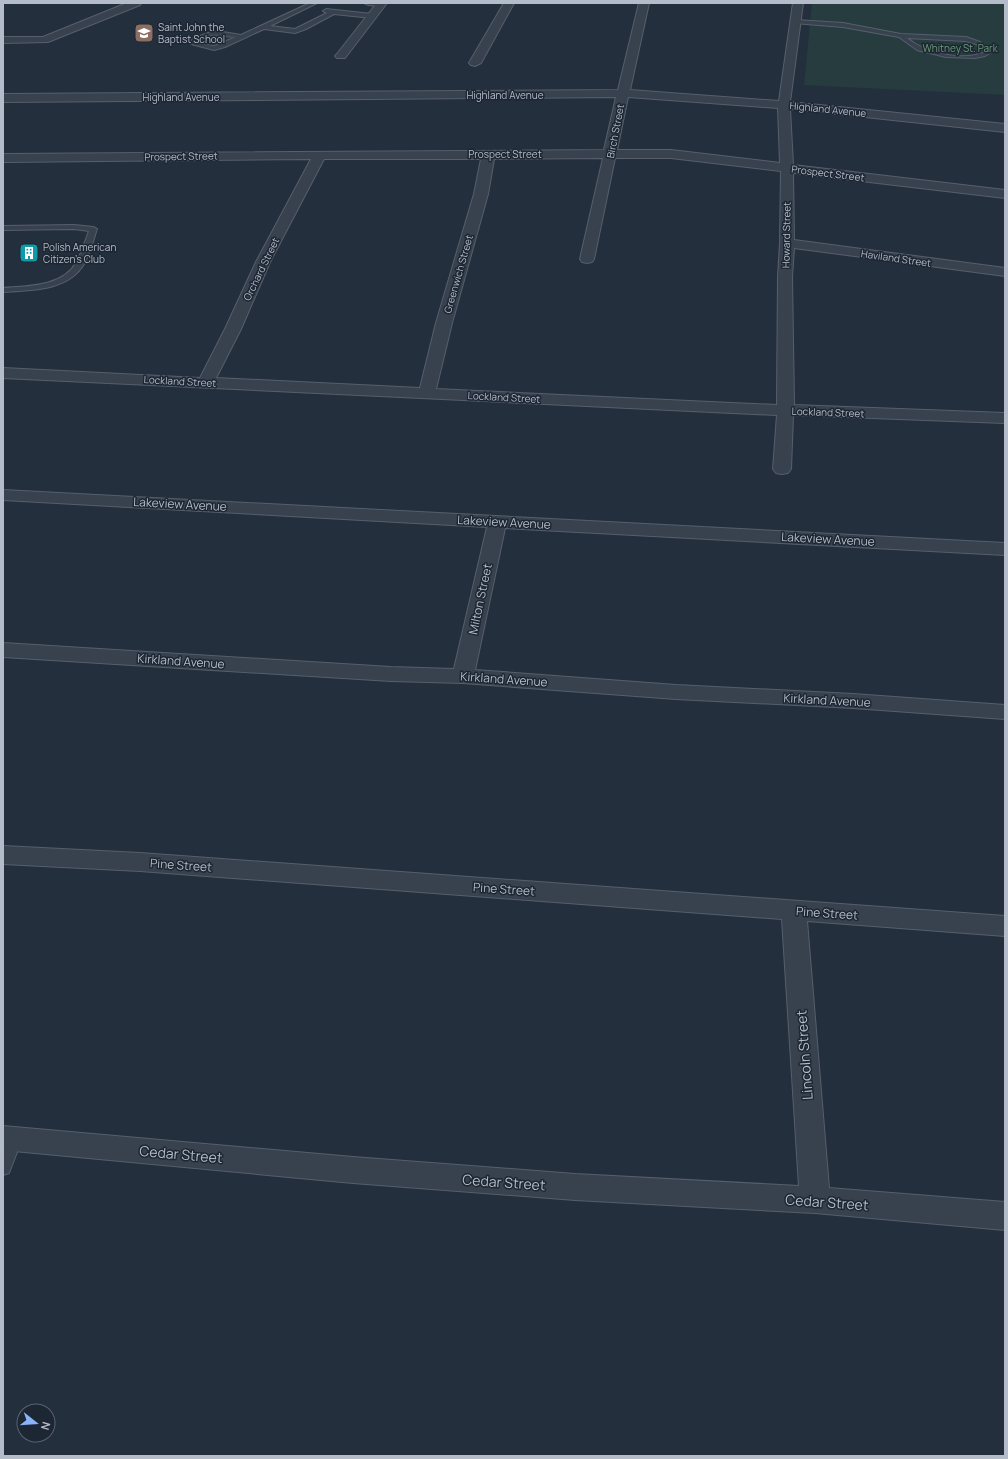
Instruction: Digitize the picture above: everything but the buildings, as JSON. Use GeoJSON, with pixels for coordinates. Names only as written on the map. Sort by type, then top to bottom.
{"type":"FeatureCollection","features":[{"type":"Feature","properties":{"kind":"street"},"geometry":{"type":"LineString","coordinates":[[3,40],[44,40],[136,3]]}},
{"type":"Feature","properties":{"kind":"street"},"geometry":{"type":"LineString","coordinates":[[475,63],[509,3]]}},
{"type":"Feature","properties":{"kind":"street","name":"Birch Street"},"geometry":{"type":"LineString","coordinates":[[587,259],[644,3]]}},
{"type":"Feature","properties":{"kind":"street","name":"Howard Street"},"geometry":{"type":"LineString","coordinates":[[782,469],[785,410],[785,276],[787,243],[787,168],[784,105],[787,74],[798,3]]}},
{"type":"Feature","properties":{"kind":"street"},"geometry":{"type":"LineString","coordinates":[[341,56],[381,4]]}},
{"type":"Feature","properties":{"kind":"street","name":"Highland Avenue"},"geometry":{"type":"LineString","coordinates":[[3,98],[623,94],[683,96],[1005,128]]}},
{"type":"Feature","properties":{"kind":"street","name":"Prospect Street"},"geometry":{"type":"LineString","coordinates":[[3,158],[671,154],[1005,194]]}},
{"type":"Feature","properties":{"kind":"street","name":"Greenwich Street"},"geometry":{"type":"LineString","coordinates":[[427,393],[444,323],[481,194],[488,155]]}},
{"type":"Feature","properties":{"kind":"street","name":"Orchard Street"},"geometry":{"type":"LineString","coordinates":[[205,382],[233,329],[263,262],[319,156]]}},
{"type":"Feature","properties":{"kind":"street","name":"Haviland Street"},"geometry":{"type":"LineString","coordinates":[[787,243],[1005,272]]}},
{"type":"Feature","properties":{"kind":"street","name":"Lockland Street"},"geometry":{"type":"LineString","coordinates":[[3,373],[785,410],[1005,418]]}},
{"type":"Feature","properties":{"kind":"street","name":"Lakeview Avenue"},"geometry":{"type":"LineString","coordinates":[[3,495],[1005,549]]}},
{"type":"Feature","properties":{"kind":"street","name":"Milton Street"},"geometry":{"type":"LineString","coordinates":[[463,676],[497,522]]}},
{"type":"Feature","properties":{"kind":"street","name":"Kirkland Avenue"},"geometry":{"type":"LineString","coordinates":[[3,650],[391,674],[463,676],[676,692],[853,701],[1005,712]]}},
{"type":"Feature","properties":{"kind":"street","name":"Pine Street"},"geometry":{"type":"LineString","coordinates":[[3,855],[148,863],[1005,926]]}},
{"type":"Feature","properties":{"kind":"street","name":"Lincoln Street"},"geometry":{"type":"LineString","coordinates":[[794,911],[815,1200]]}},
{"type":"Feature","properties":{"kind":"street","name":"Cedar Street"},"geometry":{"type":"LineString","coordinates":[[8,1138],[353,1170],[567,1187],[815,1200],[1005,1216]]}},
{"type":"Feature","properties":{"kind":"lane"},"geometry":{"type":"LineString","coordinates":[[242,38],[210,33],[194,40],[194,44],[214,48],[223,46],[242,38],[264,28],[314,3]]}},
{"type":"Feature","properties":{"kind":"lane"},"geometry":{"type":"LineString","coordinates":[[367,3],[381,4]]}},
{"type":"Feature","properties":{"kind":"lane"},"geometry":{"type":"LineString","coordinates":[[305,8],[372,16]]}},
{"type":"Feature","properties":{"kind":"lane"},"geometry":{"type":"LineString","coordinates":[[264,28],[295,31],[304,28],[333,12]]}},
{"type":"Feature","properties":{"kind":"lane"},"geometry":{"type":"LineString","coordinates":[[796,22],[843,25],[901,36],[966,39],[978,43],[989,52],[975,57],[935,54],[921,50],[901,36]]}},
{"type":"Feature","properties":{"kind":"lane"},"geometry":{"type":"LineString","coordinates":[[3,228],[74,227],[93,229],[81,260],[74,271],[62,279],[45,285],[3,290]]}},
{"type":"Feature","properties":{"kind":"lane"},"geometry":{"type":"LineString","coordinates":[[3,1168],[8,1138]]}},
{"type":"Feature","properties":{"kind":"green space","name":"Whitney St. Park"},"geometry":{"type":"Polygon","coordinates":[[[812,3],[1005,3],[1005,95],[804,85],[812,3]]]}},
{"type":"Feature","properties":{"kind":"place","name":"Saint John the Baptist School"},"geometry":{"type":"Point","coordinates":[144,33]}},
{"type":"Feature","properties":{"kind":"place","name":"Polish American Citizen's Club"},"geometry":{"type":"Point","coordinates":[29,253]}}]}
